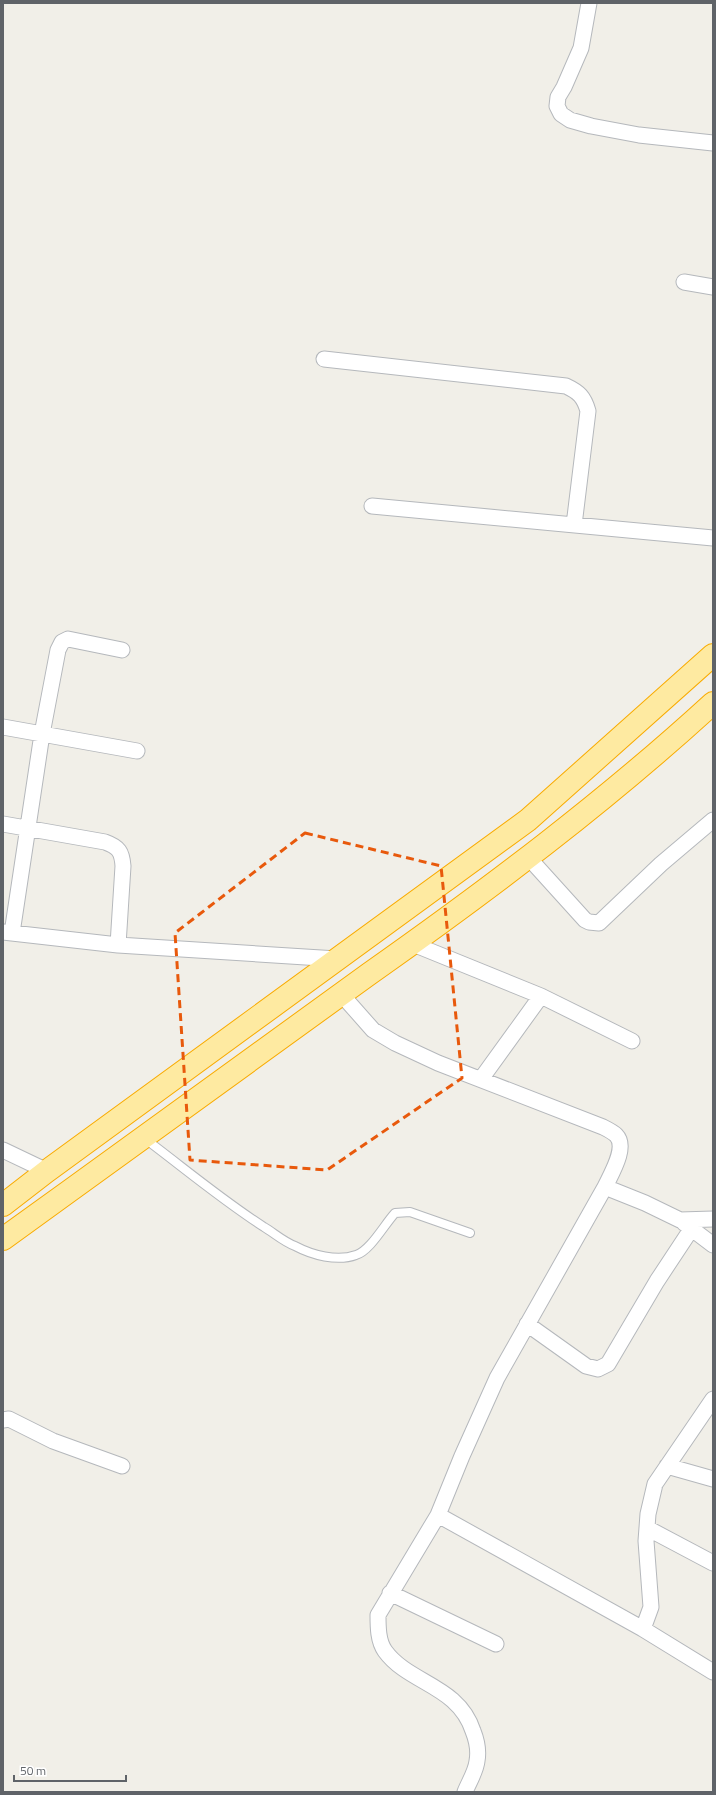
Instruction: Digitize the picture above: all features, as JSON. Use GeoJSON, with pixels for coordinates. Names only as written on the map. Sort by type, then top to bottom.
{"type":"FeatureCollection","features":[{"type":"Feature","properties":{"kind":"highway"},"geometry":{"type":"LineString","coordinates":[[3,1205],[47,1171],[528,820],[713,655]]}},
{"type":"Feature","properties":{"kind":"highway"},"geometry":{"type":"LineString","coordinates":[[3,1240],[413,944],[577,819],[677,736],[713,703]]}},
{"type":"Feature","properties":{"kind":"street"},"geometry":{"type":"LineString","coordinates":[[589,3],[581,48],[558,97],[557,106],[561,114],[570,120],[590,126],[639,135],[713,143]]}},
{"type":"Feature","properties":{"kind":"street"},"geometry":{"type":"LineString","coordinates":[[684,282],[713,287]]}},
{"type":"Feature","properties":{"kind":"street"},"geometry":{"type":"LineString","coordinates":[[324,359],[566,386],[577,391],[584,399],[588,411],[574,525]]}},
{"type":"Feature","properties":{"kind":"street"},"geometry":{"type":"LineString","coordinates":[[372,506],[713,538]]}},
{"type":"Feature","properties":{"kind":"street"},"geometry":{"type":"LineString","coordinates":[[122,650],[75,639],[68,639],[62,642],[58,650],[42,734],[28,828],[8,933],[118,946],[338,959]]}},
{"type":"Feature","properties":{"kind":"street"},"geometry":{"type":"LineString","coordinates":[[3,727],[137,751]]}},
{"type":"Feature","properties":{"kind":"street"},"geometry":{"type":"LineString","coordinates":[[528,857],[585,920],[599,923],[661,864],[713,820]]}},
{"type":"Feature","properties":{"kind":"street"},"geometry":{"type":"LineString","coordinates":[[3,824],[105,842],[114,846],[122,855],[123,866],[118,946]]}},
{"type":"Feature","properties":{"kind":"street"},"geometry":{"type":"LineString","coordinates":[[413,944],[541,996],[632,1041]]}},
{"type":"Feature","properties":{"kind":"street"},"geometry":{"type":"LineString","coordinates":[[342,995],[373,1030],[395,1043],[438,1063],[603,1127],[616,1135],[620,1142],[620,1152],[605,1187],[497,1378],[462,1456],[438,1515],[390,1592],[378,1615],[378,1632],[384,1649],[397,1664],[441,1690],[459,1706],[472,1726],[478,1745],[477,1762],[465,1792]]}},
{"type":"Feature","properties":{"kind":"street"},"geometry":{"type":"LineString","coordinates":[[481,1079],[541,996]]}},
{"type":"Feature","properties":{"kind":"street"},"geometry":{"type":"LineString","coordinates":[[3,1150],[47,1171]]}},
{"type":"Feature","properties":{"kind":"street"},"geometry":{"type":"LineString","coordinates":[[605,1187],[645,1203],[686,1224],[713,1245]]}},
{"type":"Feature","properties":{"kind":"street"},"geometry":{"type":"LineString","coordinates":[[686,1224],[713,1219]]}},
{"type":"Feature","properties":{"kind":"street"},"geometry":{"type":"LineString","coordinates":[[527,1324],[586,1366],[598,1369],[608,1364],[657,1281],[686,1224]]}},
{"type":"Feature","properties":{"kind":"street"},"geometry":{"type":"LineString","coordinates":[[643,1629],[651,1607],[646,1541],[650,1501],[655,1484],[713,1399]]}},
{"type":"Feature","properties":{"kind":"street"},"geometry":{"type":"LineString","coordinates":[[3,1420],[9,1419],[54,1441],[122,1466]]}},
{"type":"Feature","properties":{"kind":"street"},"geometry":{"type":"LineString","coordinates":[[667,1466],[713,1479]]}},
{"type":"Feature","properties":{"kind":"street"},"geometry":{"type":"LineString","coordinates":[[438,1515],[643,1629],[713,1672]]}},
{"type":"Feature","properties":{"kind":"street"},"geometry":{"type":"LineString","coordinates":[[647,1528],[713,1563]]}},
{"type":"Feature","properties":{"kind":"street"},"geometry":{"type":"LineString","coordinates":[[390,1592],[496,1644]]}},
{"type":"Feature","properties":{"kind":"lane"},"geometry":{"type":"LineString","coordinates":[[143,1138],[244,1215],[294,1246],[322,1256],[343,1258],[357,1255],[366,1250],[386,1222],[395,1213],[410,1212],[470,1233]]}},
{"type":"Feature","properties":{"kind":"highlighted area"},"geometry":{"type":"Polygon","coordinates":[[[305,833],[441,866],[462,1078],[327,1170],[190,1160],[175,933],[305,833]]]}}]}
